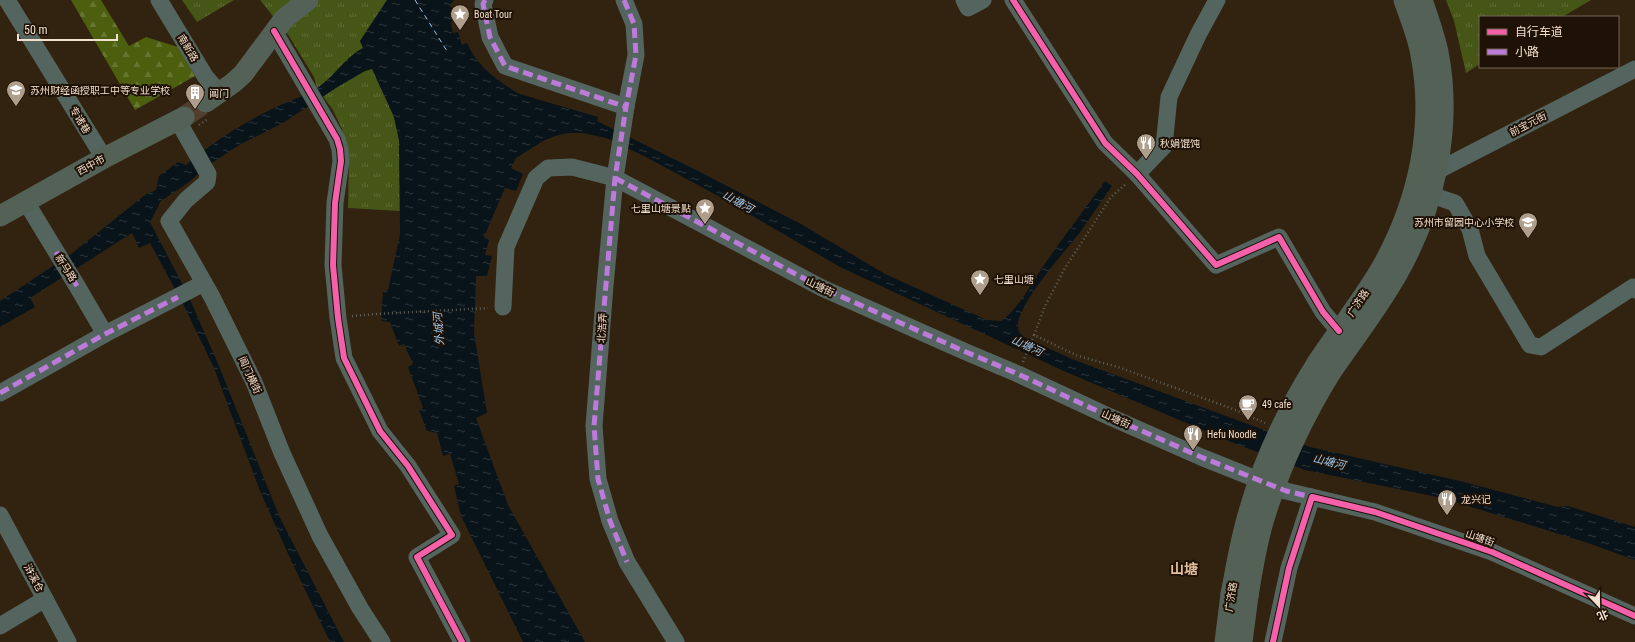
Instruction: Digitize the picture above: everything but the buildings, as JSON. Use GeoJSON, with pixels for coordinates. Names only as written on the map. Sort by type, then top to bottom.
{"type":"FeatureCollection","features":[{"type":"Feature","properties":{"kind":"main road"},"geometry":{"type":"LineString","coordinates":[[213,98],[236,81],[288,14],[308,0]]}},
{"type":"Feature","properties":{"kind":"main road","name":"广济路"},"geometry":{"type":"LineString","coordinates":[[1404,0],[1418,39],[1424,71],[1428,170]]}},
{"type":"Feature","properties":{"kind":"main road","name":"广济路"},"geometry":{"type":"LineString","coordinates":[[1242,642],[1239,595],[1244,530],[1266,461],[1290,408],[1397,274],[1416,234],[1423,192],[1442,119],[1440,70],[1434,34],[1422,0]]}},
{"type":"Feature","properties":{"kind":"main road","name":"西中市"},"geometry":{"type":"LineString","coordinates":[[0,216],[104,158],[181,119]]}},
{"type":"Feature","properties":{"kind":"main road","name":"广济路"},"geometry":{"type":"LineString","coordinates":[[1324,367],[1338,331],[1382,266],[1401,228],[1423,192]]}},
{"type":"Feature","properties":{"kind":"main road","name":"广济路"},"geometry":{"type":"LineString","coordinates":[[1225,642],[1239,595]]}},
{"type":"Feature","properties":{"kind":"street","name":"专诸巷"},"geometry":{"type":"LineString","coordinates":[[7,0],[104,158]]}},
{"type":"Feature","properties":{"kind":"street","name":"南新路"},"geometry":{"type":"LineString","coordinates":[[159,0],[205,76],[213,98]]}},
{"type":"Feature","properties":{"kind":"street"},"geometry":{"type":"LineString","coordinates":[[485,0],[483,4],[490,37],[505,66],[625,114]]}},
{"type":"Feature","properties":{"kind":"street","name":"北浩弄"},"geometry":{"type":"LineString","coordinates":[[624,0],[634,24],[636,55],[615,178],[594,426],[598,479],[610,521],[627,562],[676,642]]}},
{"type":"Feature","properties":{"kind":"street"},"geometry":{"type":"LineString","coordinates":[[964,0],[968,8],[983,0]]}},
{"type":"Feature","properties":{"kind":"street"},"geometry":{"type":"LineString","coordinates":[[1013,0],[1106,143],[1137,174],[1216,265],[1279,237],[1323,312],[1338,331]]}},
{"type":"Feature","properties":{"kind":"street"},"geometry":{"type":"LineString","coordinates":[[1137,174],[1164,146],[1169,96],[1198,35],[1218,0]]}},
{"type":"Feature","properties":{"kind":"street"},"geometry":{"type":"LineString","coordinates":[[274,31],[337,139],[340,149],[341,161],[335,203],[333,265],[338,318],[344,358],[380,431],[408,466],[452,535],[417,557],[462,642]]}},
{"type":"Feature","properties":{"kind":"street","name":"前宝元街"},"geometry":{"type":"LineString","coordinates":[[1428,170],[1635,69]]}},
{"type":"Feature","properties":{"kind":"street","name":"阊门横街"},"geometry":{"type":"LineString","coordinates":[[181,119],[208,174],[208,182],[186,200],[169,222],[204,283],[254,382],[282,452],[320,536],[360,608],[382,642]]}},
{"type":"Feature","properties":{"kind":"street","name":"山塘街"},"geometry":{"type":"LineString","coordinates":[[495,307],[506,247],[536,178],[548,168],[572,167],[615,178],[822,288],[1018,374],[1201,457],[1286,491],[1375,512],[1485,550],[1635,616]]}},
{"type":"Feature","properties":{"kind":"street"},"geometry":{"type":"LineString","coordinates":[[1423,192],[1455,203],[1470,229],[1477,256],[1530,345],[1541,347],[1633,286],[1635,290]]}},
{"type":"Feature","properties":{"kind":"street","name":"新马路"},"geometry":{"type":"LineString","coordinates":[[26,202],[105,334]]}},
{"type":"Feature","properties":{"kind":"street"},"geometry":{"type":"LineString","coordinates":[[0,393],[105,334],[204,283]]}},
{"type":"Feature","properties":{"kind":"street"},"geometry":{"type":"LineString","coordinates":[[1273,642],[1289,568],[1312,497]]}},
{"type":"Feature","properties":{"kind":"street","name":"浒溪仓"},"geometry":{"type":"LineString","coordinates":[[0,514],[68,642]]}},
{"type":"Feature","properties":{"kind":"street"},"geometry":{"type":"LineString","coordinates":[[0,626],[45,599]]}},
{"type":"Feature","properties":{"kind":"path"},"geometry":{"type":"LineString","coordinates":[[1026,355],[1045,306],[1064,268],[1111,197],[1137,174]]}},
{"type":"Feature","properties":{"kind":"path"},"geometry":{"type":"LineString","coordinates":[[338,318],[376,314],[495,307]]}},
{"type":"Feature","properties":{"kind":"path"},"geometry":{"type":"LineString","coordinates":[[1034,335],[1078,356],[1118,367],[1269,424]]}},
{"type":"Feature","properties":{"kind":"green space"},"geometry":{"type":"Polygon","coordinates":[[[71,0],[101,0],[129,46],[146,37],[178,47],[195,76],[135,110],[71,0]]]}},
{"type":"Feature","properties":{"kind":"green space"},"geometry":{"type":"Polygon","coordinates":[[[182,0],[234,0],[197,22],[182,0]]]}},
{"type":"Feature","properties":{"kind":"green space"},"geometry":{"type":"Polygon","coordinates":[[[260,0],[387,0],[360,41],[383,89],[397,127],[399,140],[400,211],[348,208],[349,158],[342,129],[333,110],[317,88],[314,77],[289,36],[260,0]]]}},
{"type":"Feature","properties":{"kind":"green space"},"geometry":{"type":"Polygon","coordinates":[[[1446,0],[1591,0],[1564,16],[1479,16],[1479,65],[1466,73],[1454,21],[1446,0]]]}},
{"type":"Feature","properties":{"kind":"water"},"geometry":{"type":"Polygon","coordinates":[[[387,0],[454,0],[450,6],[456,11],[451,23],[453,33],[458,32],[462,45],[467,43],[476,59],[489,73],[520,94],[598,117],[597,121],[801,224],[885,274],[987,320],[1001,321],[1014,309],[1025,295],[1051,254],[1105,181],[1112,186],[1081,231],[1034,291],[1025,305],[1018,327],[1019,332],[1024,337],[1072,359],[1310,447],[1460,481],[1558,507],[1568,506],[1635,527],[1635,560],[1585,542],[1442,498],[1305,470],[1236,444],[1066,372],[840,267],[718,196],[646,157],[606,138],[583,133],[568,133],[543,141],[516,158],[511,168],[523,174],[516,191],[505,188],[484,237],[489,240],[485,255],[492,256],[487,276],[476,276],[474,333],[487,413],[476,418],[508,505],[585,642],[523,642],[461,516],[454,486],[459,484],[450,454],[443,456],[437,433],[427,431],[419,410],[423,408],[408,367],[413,364],[404,344],[399,346],[390,322],[381,321],[383,292],[388,290],[400,234],[399,140],[394,117],[372,69],[365,71],[336,88],[283,123],[241,144],[207,166],[189,182],[161,201],[150,222],[188,295],[219,366],[280,518],[344,642],[330,642],[260,491],[214,368],[183,304],[150,243],[139,248],[132,233],[30,298],[35,307],[0,327],[0,301],[71,254],[145,195],[156,190],[159,176],[178,162],[186,165],[218,140],[241,126],[276,107],[307,94],[317,88],[351,56],[363,48],[360,41],[387,0]]]}},
{"type":"Feature","properties":{"kind":"ferry route"},"geometry":{"type":"LineString","coordinates":[[415,0],[447,51]]}},
{"type":"Feature","properties":{"kind":"tunnel"},"geometry":{"type":"LineString","coordinates":[[184,117],[206,102]]}},
{"type":"Feature","properties":{"kind":"marked path"},"geometry":{"type":"LineString","coordinates":[[485,0],[483,4],[490,37],[505,66],[626,107]]}},
{"type":"Feature","properties":{"kind":"marked path"},"geometry":{"type":"LineString","coordinates":[[624,0],[634,24],[636,55],[615,178],[594,426],[598,479],[610,521],[627,562]]}},
{"type":"Feature","properties":{"kind":"marked path"},"geometry":{"type":"LineString","coordinates":[[615,178],[822,288],[1018,374],[1201,457],[1286,491],[1312,497]]}},
{"type":"Feature","properties":{"kind":"marked path"},"geometry":{"type":"LineString","coordinates":[[56,252],[77,286]]}},
{"type":"Feature","properties":{"kind":"marked path"},"geometry":{"type":"LineString","coordinates":[[0,393],[105,334],[178,297]]}},
{"type":"Feature","properties":{"kind":"cycle path"},"geometry":{"type":"LineString","coordinates":[[1013,0],[1105,143],[1137,174],[1216,265],[1279,237],[1323,312],[1339,331]]}},
{"type":"Feature","properties":{"kind":"cycle path"},"geometry":{"type":"LineString","coordinates":[[274,31],[337,139],[340,149],[341,161],[335,203],[333,265],[338,318],[344,358],[380,431],[408,466],[452,535],[417,557],[462,642]]}},
{"type":"Feature","properties":{"kind":"cycle path"},"geometry":{"type":"LineString","coordinates":[[1273,642],[1289,568],[1312,497],[1375,512],[1492,552],[1635,616]]}},
{"type":"Feature","properties":{"kind":"place","name":"Boat Tour"},"geometry":{"type":"Point","coordinates":[460,31]}},
{"type":"Feature","properties":{"kind":"place","name":"苏州财经函授职工中等专业学校"},"geometry":{"type":"Point","coordinates":[16,107]}},
{"type":"Feature","properties":{"kind":"place","name":"阊门"},"geometry":{"type":"Point","coordinates":[195,110]}},
{"type":"Feature","properties":{"kind":"place","name":"秋娟馄饨"},"geometry":{"type":"Point","coordinates":[1146,160]}},
{"type":"Feature","properties":{"kind":"place","name":"七里山塘景點"},"geometry":{"type":"Point","coordinates":[705,225]}},
{"type":"Feature","properties":{"kind":"place","name":"苏州市留园中心小学校"},"geometry":{"type":"Point","coordinates":[1528,239]}},
{"type":"Feature","properties":{"kind":"place","name":"七里山塘"},"geometry":{"type":"Point","coordinates":[980,296]}},
{"type":"Feature","properties":{"kind":"place","name":"49 cafe"},"geometry":{"type":"Point","coordinates":[1248,421]}},
{"type":"Feature","properties":{"kind":"place","name":"Hefu Noodle"},"geometry":{"type":"Point","coordinates":[1193,451]}},
{"type":"Feature","properties":{"kind":"place","name":"龙兴记"},"geometry":{"type":"Point","coordinates":[1447,516]}},
{"type":"Feature","properties":{"kind":"district","name":"山塘"},"geometry":{"type":"Point","coordinates":[1184,569]}},
{"type":"Feature","properties":{"kind":"water label","name":"山塘河"},"geometry":{"type":"Point","coordinates":[738,202]}},
{"type":"Feature","properties":{"kind":"water label","name":"外城河"},"geometry":{"type":"Point","coordinates":[439,329]}},
{"type":"Feature","properties":{"kind":"water label","name":"山塘河"},"geometry":{"type":"Point","coordinates":[1027,346]}},
{"type":"Feature","properties":{"kind":"water label","name":"山塘河"},"geometry":{"type":"Point","coordinates":[1329,462]}}]}
